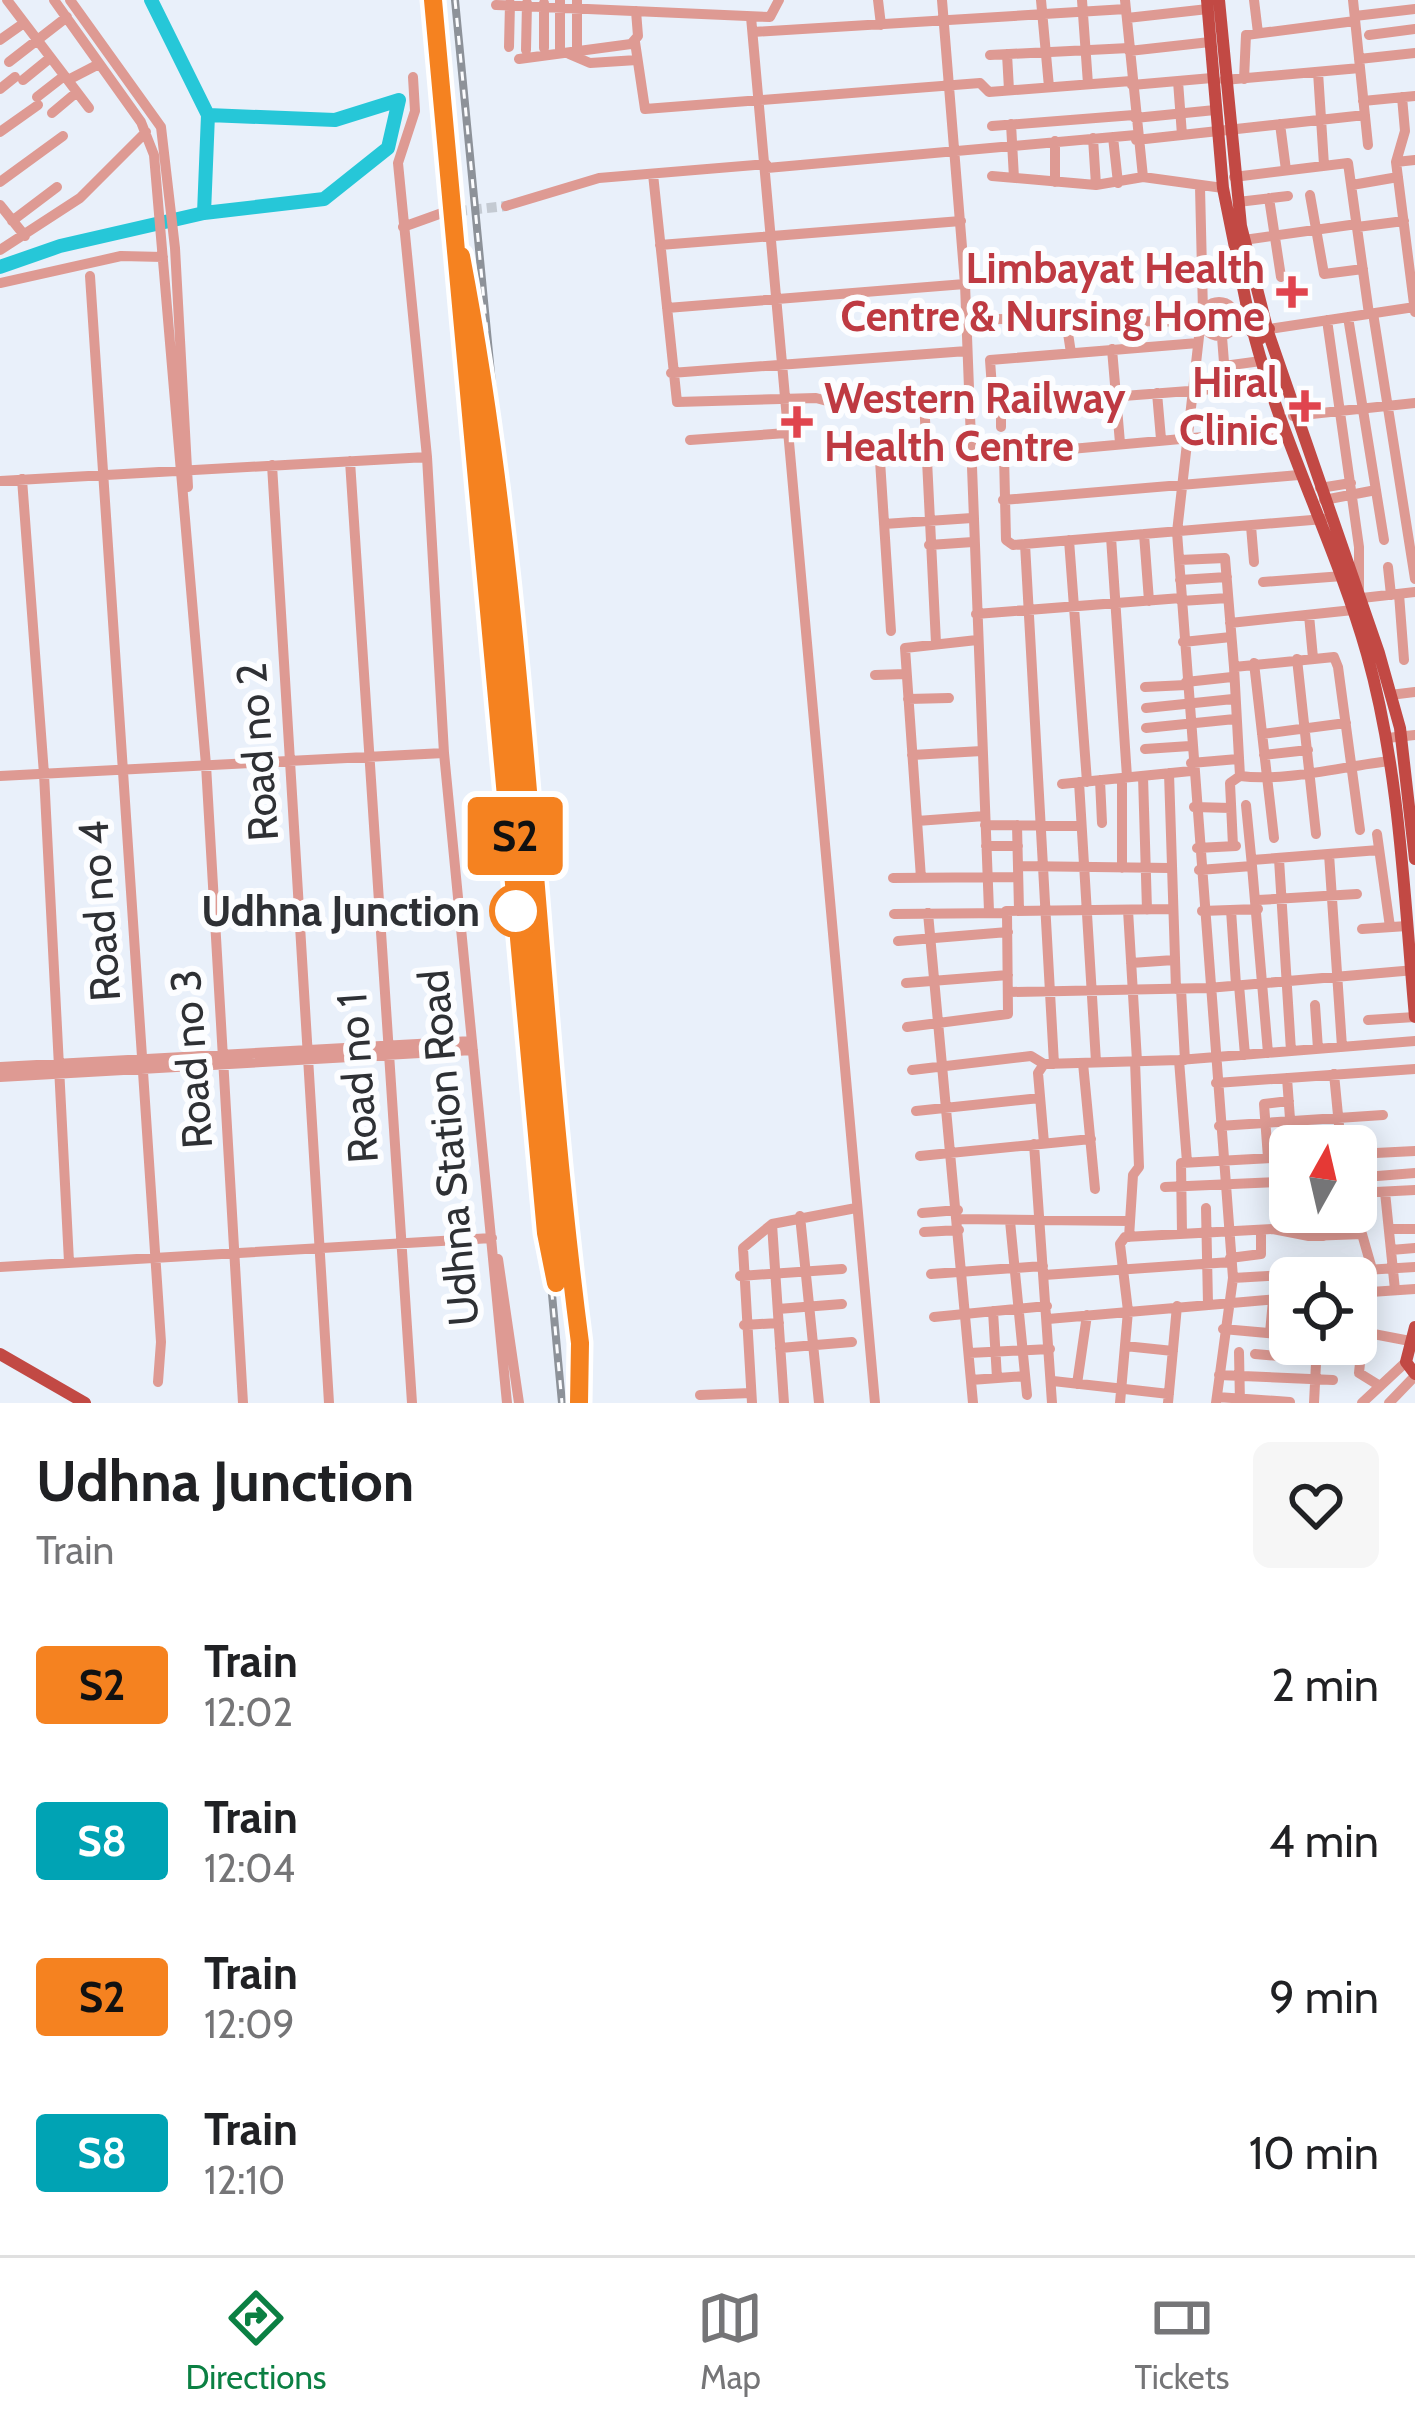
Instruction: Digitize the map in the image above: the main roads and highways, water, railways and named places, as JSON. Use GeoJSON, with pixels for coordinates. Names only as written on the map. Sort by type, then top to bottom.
{"type":"FeatureCollection","features":[{"type":"Feature","properties":{"kind":"main road"},"geometry":{"type":"LineString","coordinates":[[1211,3],[1210,42],[1219,79],[1215,110],[1224,131],[1244,240],[1343,576],[1358,599]]}},
{"type":"Feature","properties":{"kind":"main road"},"geometry":{"type":"LineString","coordinates":[[1211,3],[1224,131],[1223,188],[1252,332],[1281,430],[1358,599],[1401,736],[1390,761],[1415,1017]]}},
{"type":"Feature","properties":{"kind":"main road"},"geometry":{"type":"LineString","coordinates":[[1252,332],[1261,338],[1268,328]]}},
{"type":"Feature","properties":{"kind":"main road"},"geometry":{"type":"LineString","coordinates":[[1375,663],[1390,695],[1411,778],[1415,857]]}},
{"type":"Feature","properties":{"kind":"main road"},"geometry":{"type":"LineString","coordinates":[[1413,1335],[1406,1362],[1415,1375]]}},
{"type":"Feature","properties":{"kind":"main road"},"geometry":{"type":"LineString","coordinates":[[0,1354],[85,1403]]}},
{"type":"Feature","properties":{"kind":"waterway"},"geometry":{"type":"LineString","coordinates":[[0,267],[60,246],[204,213],[324,199],[388,148],[399,100],[335,120],[208,115],[151,0]]}},
{"type":"Feature","properties":{"kind":"waterway"},"geometry":{"type":"LineString","coordinates":[[204,213],[208,115]]}},
{"type":"Feature","properties":{"kind":"tunnel"},"geometry":{"type":"LineString","coordinates":[[442,213],[506,206]]}},
{"type":"Feature","properties":{"kind":"railway"},"geometry":{"type":"LineString","coordinates":[[433,0],[562,1403]]}},
{"type":"Feature","properties":{"kind":"railway"},"geometry":{"type":"LineString","coordinates":[[455,0],[567,1162],[579,1403]]}},
{"type":"Feature","properties":{"kind":"train","name":"S2"},"geometry":{"type":"LineString","coordinates":[[433,0],[546,1233],[556,1283],[461,256],[495,453],[511,598],[580,1343],[579,1403]]}},
{"type":"Feature","properties":{"kind":"place","name":"Limbayat Health Centre & Nursing Home"},"geometry":{"type":"Point","coordinates":[1292,292]}},
{"type":"Feature","properties":{"kind":"place","name":"Hiral Clinic"},"geometry":{"type":"Point","coordinates":[1305,406]}},
{"type":"Feature","properties":{"kind":"place","name":"Western Railway Health Centre"},"geometry":{"type":"Point","coordinates":[797,422]}},
{"type":"Feature","properties":{"kind":"place","name":"Udhna Junction"},"geometry":{"type":"Point","coordinates":[516,911]}}]}
